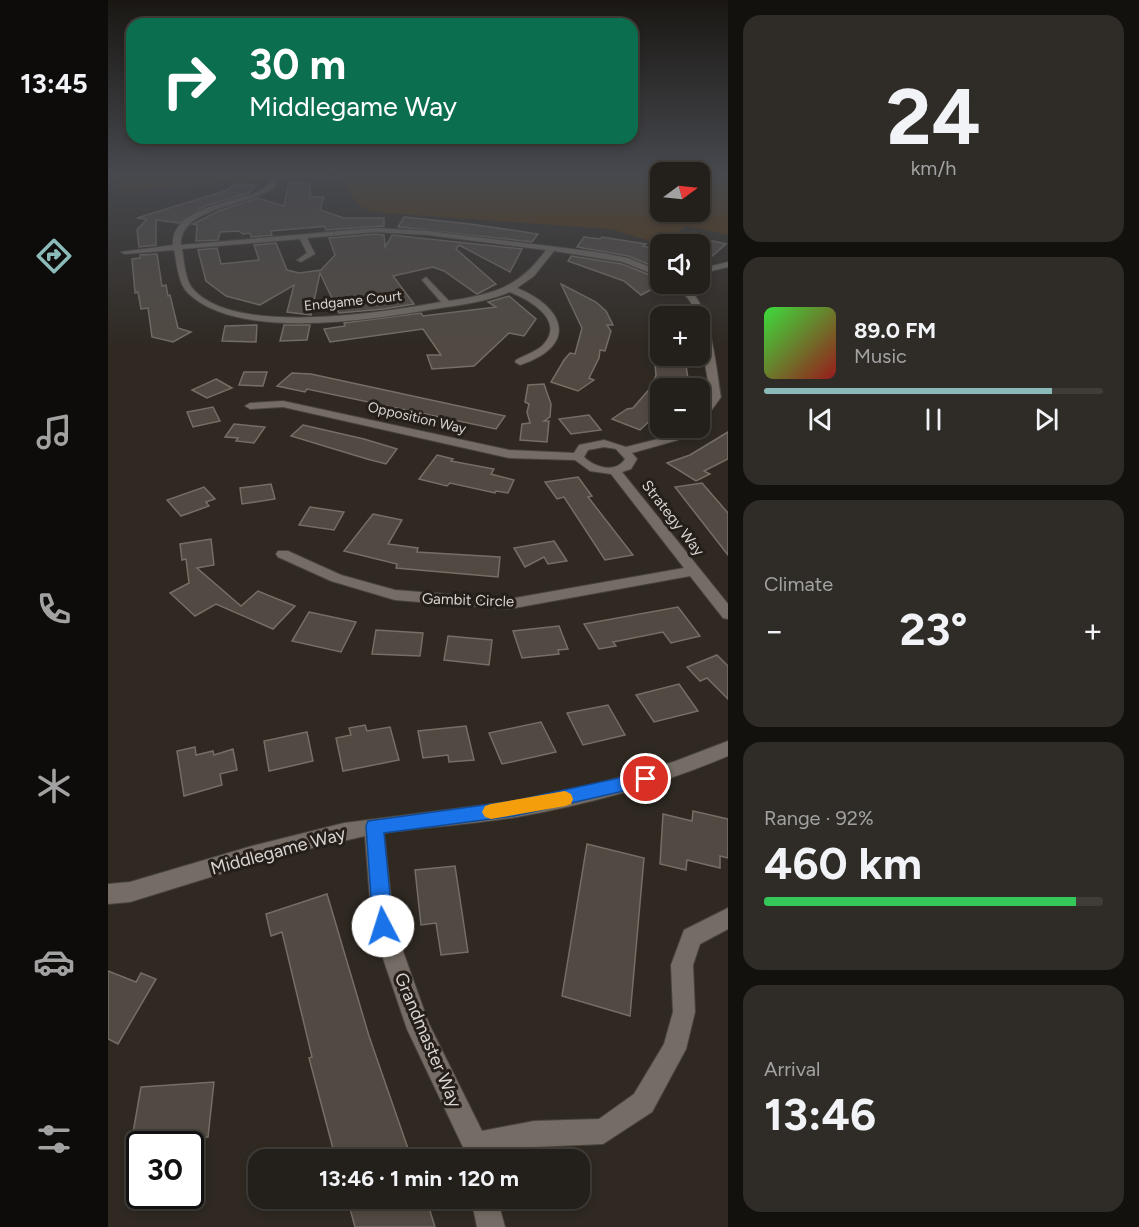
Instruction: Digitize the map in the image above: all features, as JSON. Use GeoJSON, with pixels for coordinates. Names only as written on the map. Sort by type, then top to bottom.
{"type":"FeatureCollection","features":[{"type":"Feature","properties":{"kind":"street"},"geometry":{"type":"LineString","coordinates":[[177,247],[178,232]]}},
{"type":"Feature","properties":{"kind":"street"},"geometry":{"type":"LineString","coordinates":[[125,252],[337,232]]}},
{"type":"Feature","properties":{"kind":"street"},"geometry":{"type":"LineString","coordinates":[[411,232],[626,260],[650,270]]}},
{"type":"Feature","properties":{"kind":"street"},"geometry":{"type":"LineString","coordinates":[[301,260],[310,254],[302,235]]}},
{"type":"Feature","properties":{"kind":"street","name":"Endgame Court"},"geometry":{"type":"LineString","coordinates":[[177,247],[190,292],[213,308],[245,317],[275,321],[325,320],[488,297],[511,289],[534,274],[551,249]]}},
{"type":"Feature","properties":{"kind":"street"},"geometry":{"type":"LineString","coordinates":[[710,269],[728,264]]}},
{"type":"Feature","properties":{"kind":"street"},"geometry":{"type":"LineString","coordinates":[[426,280],[447,304]]}},
{"type":"Feature","properties":{"kind":"street"},"geometry":{"type":"LineString","coordinates":[[511,289],[541,304],[552,315],[555,324],[553,338],[544,349],[520,362]]}},
{"type":"Feature","properties":{"kind":"street"},"geometry":{"type":"LineString","coordinates":[[690,294],[699,307],[716,397],[710,405]]}},
{"type":"Feature","properties":{"kind":"street","name":"Opposition Way"},"geometry":{"type":"LineString","coordinates":[[250,406],[283,404],[509,454],[578,457]]}},
{"type":"Feature","properties":{"kind":"street"},"geometry":{"type":"LineString","coordinates":[[626,451],[630,463],[615,471],[591,468],[578,457],[583,447],[596,443],[612,445],[626,451],[674,438]]}},
{"type":"Feature","properties":{"kind":"street","name":"Strategy Way"},"geometry":{"type":"LineString","coordinates":[[615,471],[728,614]]}},
{"type":"Feature","properties":{"kind":"street","name":"Gambit Circle"},"geometry":{"type":"LineString","coordinates":[[283,554],[336,578],[395,595],[509,604],[693,571]]}},
{"type":"Feature","properties":{"kind":"street","name":"Middlegame Way"},"geometry":{"type":"LineString","coordinates":[[108,894],[130,892],[307,840],[374,826],[514,809],[578,796],[646,779],[728,748]]}},
{"type":"Feature","properties":{"kind":"street","name":"Grandmaster Way"},"geometry":{"type":"LineString","coordinates":[[374,826],[383,926],[419,1029],[475,1149]]}},
{"type":"Feature","properties":{"kind":"street","name":"Grandmaster Way"},"geometry":{"type":"LineString","coordinates":[[486,1149],[534,1134],[603,1131],[643,1103],[674,1049],[684,1012],[682,965],[692,937],[728,918]]}},
{"type":"Feature","properties":{"kind":"street"},"geometry":{"type":"LineString","coordinates":[[487,1209],[491,1227]]}},
{"type":"Feature","properties":{"kind":"shaded area"},"geometry":{"type":"Polygon","coordinates":[[[622,232],[678,232],[650,234],[650,241],[622,232]]]}},
{"type":"Feature","properties":{"kind":"building"},"geometry":{"type":"Polygon","coordinates":[[[137,232],[156,232],[156,245],[139,247],[137,232]]]}},
{"type":"Feature","properties":{"kind":"building"},"geometry":{"type":"Polygon","coordinates":[[[197,232],[220,232],[218,240],[196,241],[197,232]]]}},
{"type":"Feature","properties":{"kind":"building"},"geometry":{"type":"Polygon","coordinates":[[[241,232],[271,232],[272,235],[251,237],[250,233],[241,232]]]}},
{"type":"Feature","properties":{"kind":"building"},"geometry":{"type":"Polygon","coordinates":[[[445,232],[538,234],[532,242],[445,232]]]}},
{"type":"Feature","properties":{"kind":"building"},"geometry":{"type":"Polygon","coordinates":[[[384,235],[385,247],[392,235],[522,249],[510,272],[459,245],[456,249],[496,284],[477,294],[444,271],[433,267],[393,276],[414,304],[384,309],[339,313],[320,273],[311,315],[287,312],[294,285],[260,305],[226,296],[206,281],[198,250],[217,248],[221,264],[259,260],[254,245],[276,243],[287,270],[299,273],[321,270],[335,255],[329,238],[384,235]]]}},
{"type":"Feature","properties":{"kind":"building"},"geometry":{"type":"Polygon","coordinates":[[[584,237],[600,239],[602,237],[646,244],[643,246],[650,248],[650,265],[628,256],[577,247],[584,237]]]}},
{"type":"Feature","properties":{"kind":"building"},"geometry":{"type":"Polygon","coordinates":[[[710,240],[726,244],[711,257],[710,240]]]}},
{"type":"Feature","properties":{"kind":"building"},"geometry":{"type":"Polygon","coordinates":[[[157,254],[162,286],[166,285],[168,296],[170,295],[178,328],[191,332],[173,342],[152,337],[148,308],[141,309],[138,292],[135,293],[132,259],[140,258],[140,255],[157,254]]]}},
{"type":"Feature","properties":{"kind":"building"},"geometry":{"type":"Polygon","coordinates":[[[571,256],[622,264],[650,275],[650,290],[641,295],[624,281],[568,261],[571,256]]]}},
{"type":"Feature","properties":{"kind":"building"},"geometry":{"type":"Polygon","coordinates":[[[561,284],[596,302],[606,311],[613,325],[607,325],[611,331],[605,351],[600,350],[599,358],[589,378],[594,380],[578,391],[551,382],[570,353],[575,354],[582,328],[561,284]]]}},
{"type":"Feature","properties":{"kind":"building"},"geometry":{"type":"Polygon","coordinates":[[[509,296],[536,319],[524,336],[509,333],[474,366],[432,369],[427,355],[441,355],[423,329],[330,342],[324,329],[345,326],[344,323],[421,313],[423,316],[496,307],[488,302],[509,296]]]}},
{"type":"Feature","properties":{"kind":"building"},"geometry":{"type":"Polygon","coordinates":[[[257,325],[256,342],[222,341],[225,326],[257,325]]]}},
{"type":"Feature","properties":{"kind":"building"},"geometry":{"type":"Polygon","coordinates":[[[284,325],[310,325],[307,340],[280,341],[284,325]]]}},
{"type":"Feature","properties":{"kind":"building"},"geometry":{"type":"Polygon","coordinates":[[[655,366],[686,366],[688,378],[655,378],[655,366]]]}},
{"type":"Feature","properties":{"kind":"building"},"geometry":{"type":"Polygon","coordinates":[[[244,372],[267,372],[263,386],[239,385],[244,372]]]}},
{"type":"Feature","properties":{"kind":"building"},"geometry":{"type":"Polygon","coordinates":[[[292,373],[311,374],[505,416],[496,429],[307,389],[305,392],[277,386],[292,373]]]}},
{"type":"Feature","properties":{"kind":"building"},"geometry":{"type":"Polygon","coordinates":[[[216,379],[232,388],[207,398],[192,390],[216,379]]]}},
{"type":"Feature","properties":{"kind":"building"},"geometry":{"type":"Polygon","coordinates":[[[544,384],[551,404],[550,417],[544,421],[549,421],[547,442],[520,440],[522,424],[530,423],[527,412],[529,404],[525,402],[528,385],[544,384]]]}},
{"type":"Feature","properties":{"kind":"building"},"geometry":{"type":"Polygon","coordinates":[[[650,388],[650,420],[640,430],[612,419],[627,409],[633,408],[650,388]]]}},
{"type":"Feature","properties":{"kind":"building"},"geometry":{"type":"Polygon","coordinates":[[[213,407],[220,421],[193,427],[187,412],[213,407]]]}},
{"type":"Feature","properties":{"kind":"building"},"geometry":{"type":"Polygon","coordinates":[[[589,415],[601,430],[571,434],[559,419],[589,415]]]}},
{"type":"Feature","properties":{"kind":"building"},"geometry":{"type":"Polygon","coordinates":[[[234,424],[265,427],[254,443],[225,437],[234,424]]]}},
{"type":"Feature","properties":{"kind":"building"},"geometry":{"type":"Polygon","coordinates":[[[303,425],[397,449],[386,464],[291,436],[303,425]]]}},
{"type":"Feature","properties":{"kind":"building"},"geometry":{"type":"Polygon","coordinates":[[[728,432],[728,459],[704,471],[710,474],[696,481],[667,463],[690,455],[728,432]]]}},
{"type":"Feature","properties":{"kind":"building"},"geometry":{"type":"Polygon","coordinates":[[[437,455],[453,459],[451,461],[494,469],[491,474],[514,480],[508,493],[496,491],[495,493],[450,483],[447,486],[419,479],[437,455]]]}},
{"type":"Feature","properties":{"kind":"building"},"geometry":{"type":"Polygon","coordinates":[[[578,477],[592,496],[588,497],[633,555],[605,560],[564,497],[557,499],[545,482],[578,477]]]}},
{"type":"Feature","properties":{"kind":"building"},"geometry":{"type":"Polygon","coordinates":[[[702,483],[728,513],[728,555],[675,487],[702,483]]]}},
{"type":"Feature","properties":{"kind":"building"},"geometry":{"type":"Polygon","coordinates":[[[271,484],[275,499],[242,504],[240,488],[271,484]]]}},
{"type":"Feature","properties":{"kind":"building"},"geometry":{"type":"Polygon","coordinates":[[[204,487],[215,499],[206,502],[209,506],[181,516],[167,500],[204,487]]]}},
{"type":"Feature","properties":{"kind":"building"},"geometry":{"type":"Polygon","coordinates":[[[310,507],[344,512],[334,530],[299,525],[310,507]]]}},
{"type":"Feature","properties":{"kind":"building"},"geometry":{"type":"Polygon","coordinates":[[[373,514],[402,520],[388,544],[418,548],[417,552],[500,557],[498,577],[396,568],[397,564],[344,551],[373,514]]]}},
{"type":"Feature","properties":{"kind":"building"},"geometry":{"type":"Polygon","coordinates":[[[211,539],[214,565],[197,568],[241,606],[258,591],[295,606],[273,629],[216,604],[195,616],[170,593],[189,583],[186,559],[182,560],[180,544],[211,539]]]}},
{"type":"Feature","properties":{"kind":"building"},"geometry":{"type":"Polygon","coordinates":[[[554,541],[567,561],[548,564],[544,557],[525,567],[514,548],[554,541]]]}},
{"type":"Feature","properties":{"kind":"building"},"geometry":{"type":"Polygon","coordinates":[[[678,607],[700,636],[671,643],[663,632],[613,642],[616,646],[599,649],[584,624],[678,607]]]}},
{"type":"Feature","properties":{"kind":"building"},"geometry":{"type":"Polygon","coordinates":[[[309,612],[356,622],[341,652],[292,641],[309,612]]]}},
{"type":"Feature","properties":{"kind":"building"},"geometry":{"type":"Polygon","coordinates":[[[559,626],[568,649],[558,650],[559,654],[522,658],[513,631],[559,626]]]}},
{"type":"Feature","properties":{"kind":"building"},"geometry":{"type":"Polygon","coordinates":[[[376,630],[423,633],[420,656],[372,654],[376,630]]]}},
{"type":"Feature","properties":{"kind":"building"},"geometry":{"type":"Polygon","coordinates":[[[448,636],[492,640],[489,665],[444,660],[448,636]]]}},
{"type":"Feature","properties":{"kind":"building"},"geometry":{"type":"Polygon","coordinates":[[[717,655],[728,666],[728,699],[707,678],[700,681],[687,667],[717,655]]]}},
{"type":"Feature","properties":{"kind":"building"},"geometry":{"type":"Polygon","coordinates":[[[679,684],[698,711],[654,722],[636,695],[679,684]]]}},
{"type":"Feature","properties":{"kind":"building"},"geometry":{"type":"Polygon","coordinates":[[[608,705],[625,735],[583,745],[567,713],[608,705]]]}},
{"type":"Feature","properties":{"kind":"building"},"geometry":{"type":"Polygon","coordinates":[[[541,722],[556,752],[502,764],[489,733],[541,722]]]}},
{"type":"Feature","properties":{"kind":"building"},"geometry":{"type":"Polygon","coordinates":[[[365,725],[367,731],[390,727],[399,760],[343,771],[336,738],[351,735],[349,728],[365,725]]]}},
{"type":"Feature","properties":{"kind":"building"},"geometry":{"type":"Polygon","coordinates":[[[466,726],[474,760],[449,762],[448,755],[423,758],[418,731],[466,726]]]}},
{"type":"Feature","properties":{"kind":"building"},"geometry":{"type":"Polygon","coordinates":[[[307,732],[313,761],[269,771],[264,741],[307,732]]]}},
{"type":"Feature","properties":{"kind":"building"},"geometry":{"type":"Polygon","coordinates":[[[195,747],[196,755],[213,751],[214,755],[233,749],[237,770],[220,774],[222,785],[184,796],[177,751],[195,747]]]}},
{"type":"Feature","properties":{"kind":"building"},"geometry":{"type":"Polygon","coordinates":[[[693,811],[728,819],[728,858],[720,856],[720,868],[687,860],[686,870],[660,864],[663,814],[692,821],[693,811]]]}},
{"type":"Feature","properties":{"kind":"building"},"geometry":{"type":"Polygon","coordinates":[[[587,844],[644,858],[630,1016],[562,996],[587,844]]]}},
{"type":"Feature","properties":{"kind":"building"},"geometry":{"type":"Polygon","coordinates":[[[455,866],[468,952],[441,955],[436,923],[421,925],[415,870],[455,866]]]}},
{"type":"Feature","properties":{"kind":"building"},"geometry":{"type":"Polygon","coordinates":[[[327,894],[369,1036],[408,1149],[333,1149],[309,1058],[312,1057],[282,932],[271,936],[266,914],[327,894]]]}},
{"type":"Feature","properties":{"kind":"building"},"geometry":{"type":"Polygon","coordinates":[[[108,971],[136,982],[141,973],[156,979],[118,1044],[108,1039],[108,971]]]}},
{"type":"Feature","properties":{"kind":"building"},"geometry":{"type":"Polygon","coordinates":[[[214,1082],[208,1137],[204,1137],[204,1131],[133,1131],[141,1087],[214,1082]]]}},
{"type":"Feature","properties":{"kind":"building"},"geometry":{"type":"Polygon","coordinates":[[[350,1209],[429,1209],[435,1227],[355,1227],[350,1209]]]}},
{"type":"Feature","properties":{"kind":"slow traffic"},"geometry":{"type":"LineString","coordinates":[[491,812],[565,799]]}},
{"type":"Feature","properties":{"kind":"route"},"geometry":{"type":"LineString","coordinates":[[383,926],[374,826],[514,809],[646,779]]}}]}
